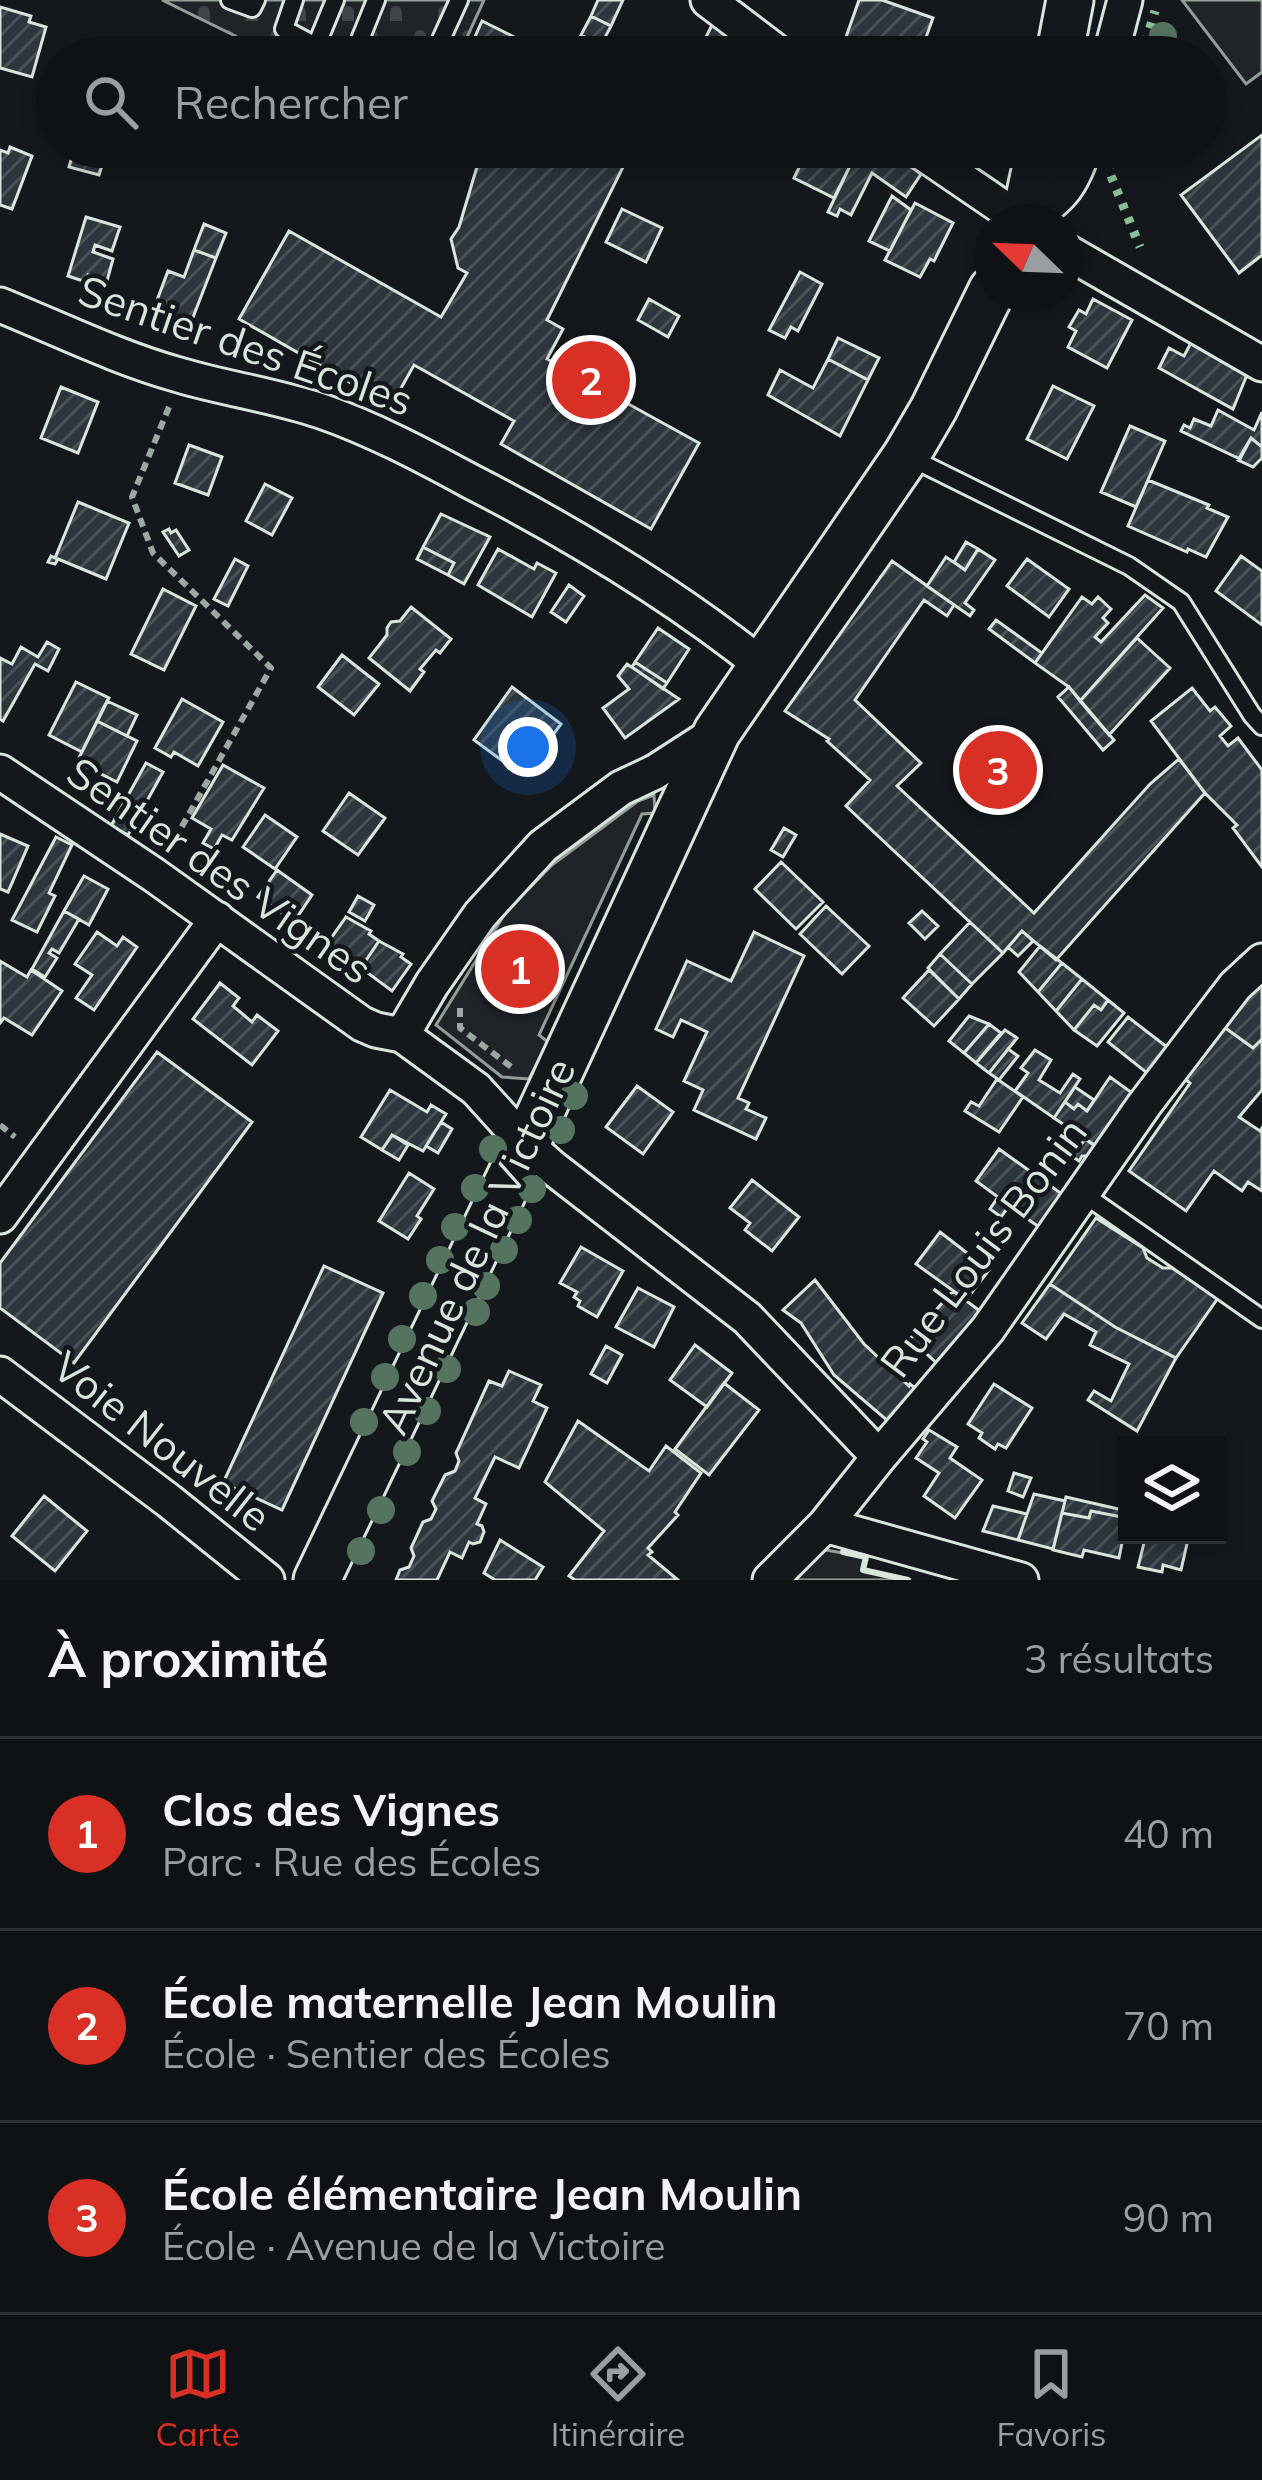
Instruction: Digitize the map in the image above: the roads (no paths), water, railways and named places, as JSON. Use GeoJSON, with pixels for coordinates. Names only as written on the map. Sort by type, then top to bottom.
{"type":"FeatureCollection","features":[{"type":"Feature","properties":{"kind":"street"},"geometry":{"type":"LineString","coordinates":[[708,0],[755,36]]}},
{"type":"Feature","properties":{"kind":"street"},"geometry":{"type":"LineString","coordinates":[[1062,36],[1070,0]]}},
{"type":"Feature","properties":{"kind":"street"},"geometry":{"type":"LineString","coordinates":[[1115,36],[1125,0]]}},
{"type":"Feature","properties":{"kind":"street"},"geometry":{"type":"LineString","coordinates":[[945,168],[998,204]]}},
{"type":"Feature","properties":{"kind":"street"},"geometry":{"type":"LineString","coordinates":[[1028,204],[1036,168]]}},
{"type":"Feature","properties":{"kind":"street"},"geometry":{"type":"LineString","coordinates":[[1051,204],[1078,168]]}},
{"type":"Feature","properties":{"kind":"street"},"geometry":{"type":"LineString","coordinates":[[1082,260],[1262,364]]}},
{"type":"Feature","properties":{"kind":"street","name":"Sentier des Écoles"},"geometry":{"type":"LineString","coordinates":[[0,305],[182,376],[323,412],[401,445],[549,522],[631,572],[764,667]]}},
{"type":"Feature","properties":{"kind":"street","name":"Avenue de la Victoire"},"geometry":{"type":"LineString","coordinates":[[317,1580],[717,733],[906,456],[981,312]]}},
{"type":"Feature","properties":{"kind":"street"},"geometry":{"type":"LineString","coordinates":[[402,1035],[480,915],[544,846],[621,788],[717,733]]}},
{"type":"Feature","properties":{"kind":"street","name":"Sentier des Vignes"},"geometry":{"type":"LineString","coordinates":[[0,772],[362,1024],[402,1035],[476,1089],[553,1168],[747,1318],[879,1457]]}},
{"type":"Feature","properties":{"kind":"street"},"geometry":{"type":"LineString","coordinates":[[0,1216],[217,919]]}},
{"type":"Feature","properties":{"kind":"street","name":"Rue Louis Bonin"},"geometry":{"type":"LineString","coordinates":[[770,1580],[825,1525],[988,1329],[1144,1105],[1235,986],[1262,961]]}},
{"type":"Feature","properties":{"kind":"street","name":"Voie Nouvelle"},"geometry":{"type":"LineString","coordinates":[[0,1374],[267,1580]]}},
{"type":"Feature","properties":{"kind":"street"},"geometry":{"type":"LineString","coordinates":[[825,1525],[1021,1580]]}},
{"type":"Feature","properties":{"kind":"lane"},"geometry":{"type":"LineString","coordinates":[[230,0],[252,8],[256,0]]}},
{"type":"Feature","properties":{"kind":"lane"},"geometry":{"type":"LineString","coordinates":[[294,0],[284,29],[297,36]]}},
{"type":"Feature","properties":{"kind":"lane"},"geometry":{"type":"LineString","coordinates":[[320,36],[334,0]]}},
{"type":"Feature","properties":{"kind":"lane"},"geometry":{"type":"LineString","coordinates":[[361,36],[376,0]]}},
{"type":"Feature","properties":{"kind":"lane"},"geometry":{"type":"LineString","coordinates":[[444,36],[460,0]]}},
{"type":"Feature","properties":{"kind":"lane"},"geometry":{"type":"LineString","coordinates":[[906,456],[1130,566],[1181,602],[1262,726]]}},
{"type":"Feature","properties":{"kind":"lane"},"geometry":{"type":"LineString","coordinates":[[1082,1193],[1262,1319]]}},
{"type":"Feature","properties":{"kind":"place","name":"École maternelle Jean Moulin"},"geometry":{"type":"Point","coordinates":[591,380]}},
{"type":"Feature","properties":{"kind":"place","name":"École élémentaire Jean Moulin"},"geometry":{"type":"Point","coordinates":[998,770]}},
{"type":"Feature","properties":{"kind":"place","name":"Clos des Vignes"},"geometry":{"type":"Point","coordinates":[520,969]}}]}
